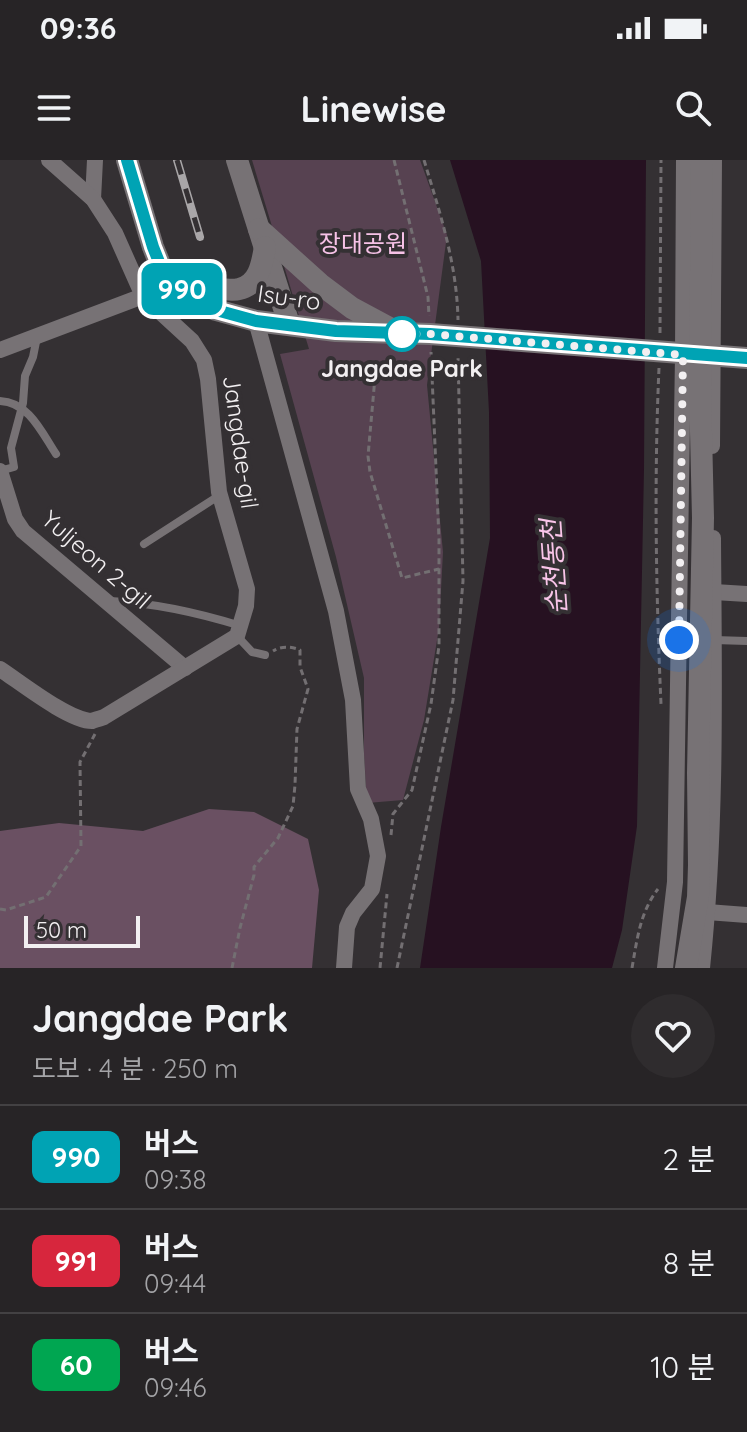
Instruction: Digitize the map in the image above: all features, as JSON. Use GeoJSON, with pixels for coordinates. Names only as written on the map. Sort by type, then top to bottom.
{"type":"FeatureCollection","features":[{"type":"Feature","properties":{"kind":"main road","name":"Isu-ro"},"geometry":{"type":"LineString","coordinates":[[127,160],[161,267],[190,296],[216,310],[256,321],[336,331],[447,335],[667,353]]}},
{"type":"Feature","properties":{"kind":"main road"},"geometry":{"type":"LineString","coordinates":[[237,160],[289,324]]}},
{"type":"Feature","properties":{"kind":"main road"},"geometry":{"type":"LineString","coordinates":[[674,968],[686,888],[702,648],[694,160]]}},
{"type":"Feature","properties":{"kind":"main road"},"geometry":{"type":"LineString","coordinates":[[686,968],[698,897],[699,865],[703,518],[700,388],[702,160]]}},
{"type":"Feature","properties":{"kind":"main road"},"geometry":{"type":"LineString","coordinates":[[153,247],[172,270],[195,287],[241,289],[253,281],[261,270],[262,237]]}},
{"type":"Feature","properties":{"kind":"main road"},"geometry":{"type":"LineString","coordinates":[[262,237],[352,308],[402,334]]}},
{"type":"Feature","properties":{"kind":"main road"},"geometry":{"type":"LineString","coordinates":[[667,353],[747,358]]}},
{"type":"Feature","properties":{"kind":"street"},"geometry":{"type":"LineString","coordinates":[[0,350],[143,296],[115,233],[93,199],[49,160]]}},
{"type":"Feature","properties":{"kind":"street"},"geometry":{"type":"LineString","coordinates":[[93,199],[95,160]]}},
{"type":"Feature","properties":{"kind":"street"},"geometry":{"type":"LineString","coordinates":[[665,968],[675,882],[667,353],[684,160]]}},
{"type":"Feature","properties":{"kind":"street"},"geometry":{"type":"LineString","coordinates":[[702,968],[714,799],[702,648],[714,592],[714,160]]}},
{"type":"Feature","properties":{"kind":"street","name":"Jangdae-gil"},"geometry":{"type":"LineString","coordinates":[[143,296],[192,341],[204,360],[220,495],[247,589],[239,631]]}},
{"type":"Feature","properties":{"kind":"street"},"geometry":{"type":"LineString","coordinates":[[256,321],[336,611],[353,700],[358,789],[371,819],[378,856],[372,889],[353,913],[347,927],[344,968]]}},
{"type":"Feature","properties":{"kind":"street","name":"Yuljeon 2-gil"},"geometry":{"type":"LineString","coordinates":[[0,471],[15,519],[23,531],[185,668]]}},
{"type":"Feature","properties":{"kind":"street"},"geometry":{"type":"LineString","coordinates":[[714,592],[747,594]]}},
{"type":"Feature","properties":{"kind":"street"},"geometry":{"type":"LineString","coordinates":[[0,669],[53,705],[78,718],[93,721],[185,668],[239,631]]}},
{"type":"Feature","properties":{"kind":"street"},"geometry":{"type":"LineString","coordinates":[[699,865],[707,912]]}},
{"type":"Feature","properties":{"kind":"street"},"geometry":{"type":"LineString","coordinates":[[707,912],[747,915]]}},
{"type":"Feature","properties":{"kind":"lane"},"geometry":{"type":"LineString","coordinates":[[0,471],[14,467],[11,448],[25,376],[37,336]]}},
{"type":"Feature","properties":{"kind":"lane"},"geometry":{"type":"LineString","coordinates":[[0,401],[11,402],[30,416],[56,454]]}},
{"type":"Feature","properties":{"kind":"lane"},"geometry":{"type":"LineString","coordinates":[[144,544],[220,495]]}},
{"type":"Feature","properties":{"kind":"lane"},"geometry":{"type":"LineString","coordinates":[[105,600],[161,606],[212,617],[239,631],[252,652],[265,655]]}},
{"type":"Feature","properties":{"kind":"lane"},"geometry":{"type":"LineString","coordinates":[[702,648],[747,641]]}},
{"type":"Feature","properties":{"kind":"path"},"geometry":{"type":"LineString","coordinates":[[394,160],[428,297],[447,335],[463,581],[453,700],[397,968]]}},
{"type":"Feature","properties":{"kind":"path"},"geometry":{"type":"LineString","coordinates":[[391,844],[393,814],[412,790],[431,704],[439,646],[436,447],[447,335],[457,290],[447,235],[424,160]]}},
{"type":"Feature","properties":{"kind":"path"},"geometry":{"type":"LineString","coordinates":[[661,160],[667,353],[655,457],[656,601],[661,711]]}},
{"type":"Feature","properties":{"kind":"path"},"geometry":{"type":"LineString","coordinates":[[376,366],[368,456],[402,578],[439,569]]}},
{"type":"Feature","properties":{"kind":"path"},"geometry":{"type":"LineString","coordinates":[[232,968],[254,867],[278,838],[293,806],[297,729],[308,689],[300,667],[300,650],[277,648],[265,655]]}},
{"type":"Feature","properties":{"kind":"path"},"geometry":{"type":"LineString","coordinates":[[0,909],[6,910],[46,897],[81,846],[80,762],[104,717]]}},
{"type":"Feature","properties":{"kind":"path"},"geometry":{"type":"LineString","coordinates":[[632,968],[646,906],[663,883]]}},
{"type":"Feature","properties":{"kind":"path"},"geometry":{"type":"LineString","coordinates":[[380,968],[387,888]]}},
{"type":"Feature","properties":{"kind":"green space","name":"장대공원"},"geometry":{"type":"Polygon","coordinates":[[[252,160],[420,160],[447,235],[427,385],[443,552],[439,628],[424,720],[403,800],[367,803],[364,678],[336,557],[280,354],[309,349],[252,160]]]}},
{"type":"Feature","properties":{"kind":"shaded area"},"geometry":{"type":"Polygon","coordinates":[[[209,809],[254,812],[308,839],[319,890],[312,968],[0,968],[0,831],[59,823],[143,831],[209,809]]]}},
{"type":"Feature","properties":{"kind":"water","name":"순천동천"},"geometry":{"type":"Polygon","coordinates":[[[450,160],[646,160],[637,826],[622,930],[612,968],[420,968],[490,538],[489,412],[481,261],[450,160]]]}},
{"type":"Feature","properties":{"kind":"railway"},"geometry":{"type":"LineString","coordinates":[[177,160],[200,237]]}},
{"type":"Feature","properties":{"kind":"bus line","name":"990"},"geometry":{"type":"LineString","coordinates":[[127,160],[161,267],[190,296],[216,310],[256,321],[336,331],[430,334],[747,358]]}},
{"type":"Feature","properties":{"kind":"place","name":"Jangdae Park"},"geometry":{"type":"Point","coordinates":[402,334]}},
{"type":"Feature","properties":{"kind":"route"},"geometry":{"type":"LineString","coordinates":[[402,334],[683,355],[679,640]]}}]}
